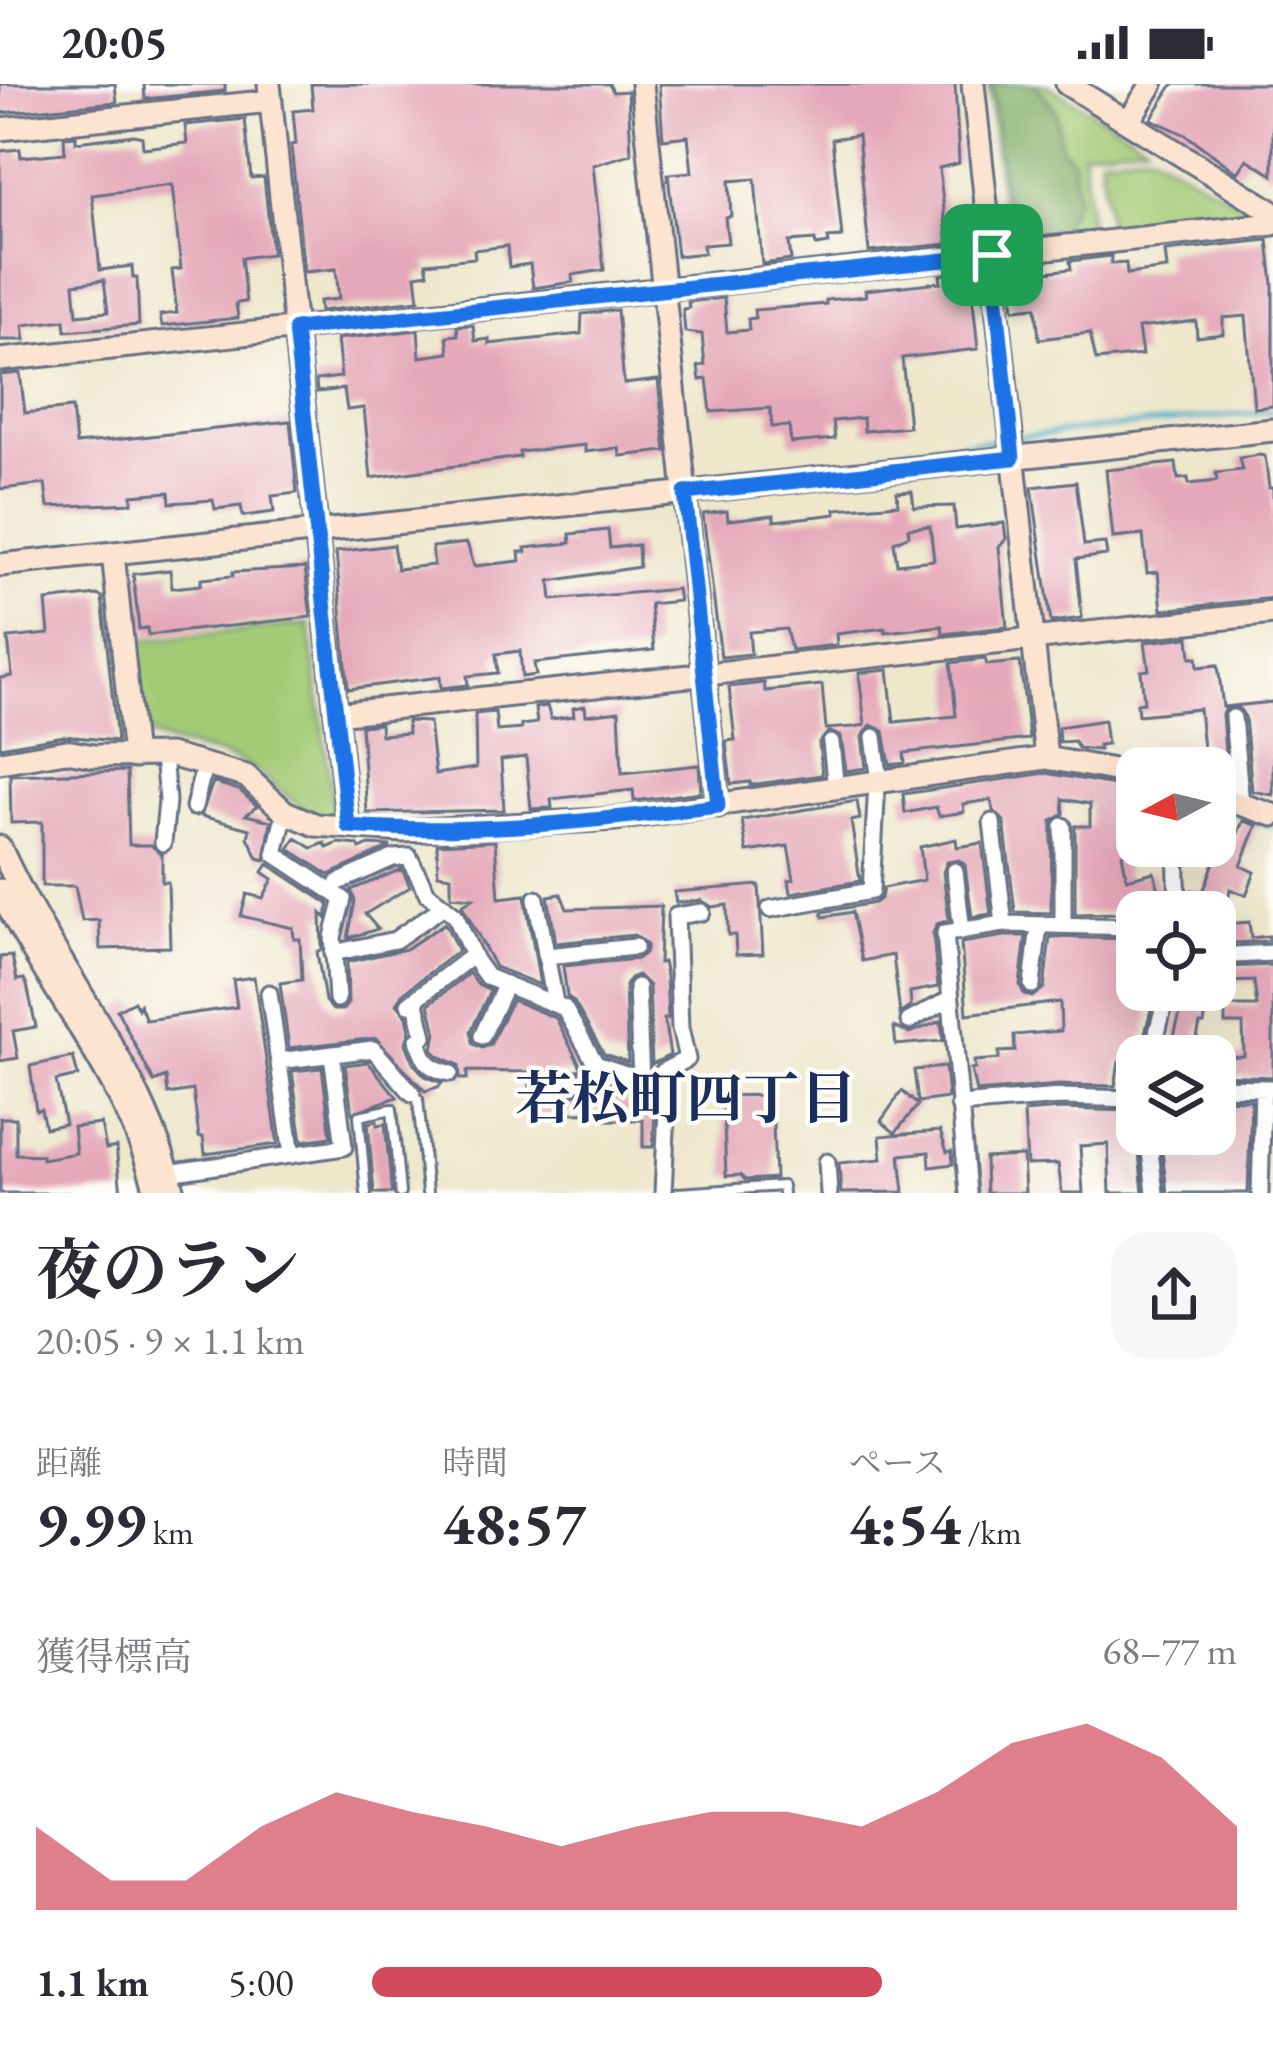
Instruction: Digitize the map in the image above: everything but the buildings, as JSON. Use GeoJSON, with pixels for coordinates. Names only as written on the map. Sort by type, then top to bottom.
{"type":"FeatureCollection","features":[{"type":"Feature","properties":{"kind":"street"},"geometry":{"type":"LineString","coordinates":[[642,84],[718,806]]}},
{"type":"Feature","properties":{"kind":"street"},"geometry":{"type":"LineString","coordinates":[[974,84],[1046,758]]}},
{"type":"Feature","properties":{"kind":"street"},"geometry":{"type":"LineString","coordinates":[[1067,84],[1273,212]]}},
{"type":"Feature","properties":{"kind":"street"},"geometry":{"type":"LineString","coordinates":[[1128,122],[1152,84]]}},
{"type":"Feature","properties":{"kind":"street"},"geometry":{"type":"LineString","coordinates":[[0,130],[270,92],[348,826]]}},
{"type":"Feature","properties":{"kind":"street"},"geometry":{"type":"LineString","coordinates":[[0,361],[1273,224]]}},
{"type":"Feature","properties":{"kind":"street"},"geometry":{"type":"LineString","coordinates":[[0,565],[1273,430]]}},
{"type":"Feature","properties":{"kind":"street"},"geometry":{"type":"LineString","coordinates":[[113,553],[134,757]]}},
{"type":"Feature","properties":{"kind":"street"},"geometry":{"type":"LineString","coordinates":[[336,714],[1273,613]]}},
{"type":"Feature","properties":{"kind":"street"},"geometry":{"type":"LineString","coordinates":[[1233,718],[1240,804]]}},
{"type":"Feature","properties":{"kind":"street"},"geometry":{"type":"LineString","coordinates":[[779,902],[871,891],[877,788],[874,737]]}},
{"type":"Feature","properties":{"kind":"street"},"geometry":{"type":"LineString","coordinates":[[831,743],[836,788]]}},
{"type":"Feature","properties":{"kind":"street"},"geometry":{"type":"LineString","coordinates":[[0,762],[66,751],[163,755],[246,776],[286,812],[316,825],[404,830],[616,819],[836,788],[877,788],[1046,758],[1116,770]]}},
{"type":"Feature","properties":{"kind":"street"},"geometry":{"type":"LineString","coordinates":[[163,755],[167,801],[163,843]]}},
{"type":"Feature","properties":{"kind":"street"},"geometry":{"type":"LineString","coordinates":[[194,807],[206,763]]}},
{"type":"Feature","properties":{"kind":"street"},"geometry":{"type":"LineString","coordinates":[[1236,803],[1273,815]]}},
{"type":"Feature","properties":{"kind":"street"},"geometry":{"type":"LineString","coordinates":[[286,812],[275,854],[343,899],[333,953],[337,999]]}},
{"type":"Feature","properties":{"kind":"street"},"geometry":{"type":"LineString","coordinates":[[992,821],[1004,925]]}},
{"type":"Feature","properties":{"kind":"street"},"geometry":{"type":"LineString","coordinates":[[1063,826],[1063,925]]}},
{"type":"Feature","properties":{"kind":"street"},"geometry":{"type":"LineString","coordinates":[[0,848],[34,919],[131,1078],[171,1183],[344,1148],[332,1054]]}},
{"type":"Feature","properties":{"kind":"street"},"geometry":{"type":"LineString","coordinates":[[339,882],[393,857],[409,857],[427,893],[464,930],[488,976],[555,1003],[570,1016],[596,1064],[648,1080],[665,1094],[663,1193]]}},
{"type":"Feature","properties":{"kind":"street"},"geometry":{"type":"LineString","coordinates":[[955,871],[962,931]]}},
{"type":"Feature","properties":{"kind":"street"},"geometry":{"type":"LineString","coordinates":[[0,890],[27,944],[108,1072],[156,1193]]}},
{"type":"Feature","properties":{"kind":"street"},"geometry":{"type":"LineString","coordinates":[[536,899],[555,1003]]}},
{"type":"Feature","properties":{"kind":"street"},"geometry":{"type":"LineString","coordinates":[[333,953],[395,940],[444,906]]}},
{"type":"Feature","properties":{"kind":"street"},"geometry":{"type":"LineString","coordinates":[[648,1080],[687,1059],[674,1029],[675,908],[702,912]]}},
{"type":"Feature","properties":{"kind":"street"},"geometry":{"type":"LineString","coordinates":[[968,1193],[945,933],[1004,925],[1116,926]]}},
{"type":"Feature","properties":{"kind":"street"},"geometry":{"type":"LineString","coordinates":[[1032,985],[1039,925]]}},
{"type":"Feature","properties":{"kind":"street"},"geometry":{"type":"LineString","coordinates":[[547,956],[635,947]]}},
{"type":"Feature","properties":{"kind":"street"},"geometry":{"type":"LineString","coordinates":[[1236,955],[1273,953]]}},
{"type":"Feature","properties":{"kind":"street"},"geometry":{"type":"LineString","coordinates":[[450,1073],[428,1066],[423,1059],[418,1040],[424,1036],[412,1002],[473,955]]}},
{"type":"Feature","properties":{"kind":"street"},"geometry":{"type":"LineString","coordinates":[[482,1036],[506,984]]}},
{"type":"Feature","properties":{"kind":"street"},"geometry":{"type":"LineString","coordinates":[[637,987],[648,1080]]}},
{"type":"Feature","properties":{"kind":"street"},"geometry":{"type":"LineString","coordinates":[[269,993],[292,1155]]}},
{"type":"Feature","properties":{"kind":"street"},"geometry":{"type":"LineString","coordinates":[[909,1021],[929,1018],[950,1000]]}},
{"type":"Feature","properties":{"kind":"street"},"geometry":{"type":"LineString","coordinates":[[279,1061],[373,1049],[415,1096]]}},
{"type":"Feature","properties":{"kind":"street"},"geometry":{"type":"LineString","coordinates":[[547,1088],[604,1077],[609,1070]]}},
{"type":"Feature","properties":{"kind":"street"},"geometry":{"type":"LineString","coordinates":[[1236,1087],[1268,1088],[1260,1193]]}},
{"type":"Feature","properties":{"kind":"street"},"geometry":{"type":"LineString","coordinates":[[959,1105],[1060,1096],[1116,1098]]}},
{"type":"Feature","properties":{"kind":"street"},"geometry":{"type":"LineString","coordinates":[[1150,1155],[1155,1193]]}},
{"type":"Feature","properties":{"kind":"street"},"geometry":{"type":"LineString","coordinates":[[827,1162],[829,1193]]}},
{"type":"Feature","properties":{"kind":"lane"},"geometry":{"type":"LineString","coordinates":[[415,1096],[427,1193]]}},
{"type":"Feature","properties":{"kind":"lane"},"geometry":{"type":"LineString","coordinates":[[366,1193],[359,1116],[392,1108],[400,1193]]}},
{"type":"Feature","properties":{"kind":"lane"},"geometry":{"type":"LineString","coordinates":[[679,1193],[782,1186],[783,1193]]}},
{"type":"Feature","properties":{"kind":"green space"},"geometry":{"type":"Polygon","coordinates":[[[988,84],[1045,84],[1146,143],[1083,151],[1090,231],[1013,239],[1004,233],[988,84]]]}},
{"type":"Feature","properties":{"kind":"green space"},"geometry":{"type":"Polygon","coordinates":[[[992,84],[1035,84],[1056,110],[1061,148],[1073,160],[1077,199],[1061,227],[1029,235],[1017,231],[1005,203],[992,84]]]}},
{"type":"Feature","properties":{"kind":"green space"},"geometry":{"type":"Polygon","coordinates":[[[1148,151],[1245,206],[1244,218],[1109,231],[1100,157],[1148,151]]]}},
{"type":"Feature","properties":{"kind":"green space"},"geometry":{"type":"Polygon","coordinates":[[[309,624],[335,817],[298,805],[236,760],[164,741],[142,729],[134,641],[309,624]]]}},
{"type":"Feature","properties":{"kind":"waterway"},"geometry":{"type":"LineString","coordinates":[[1019,437],[1273,411]]}},
{"type":"Feature","properties":{"kind":"waterway"},"geometry":{"type":"LineString","coordinates":[[906,449],[1002,439]]}},
{"type":"Feature","properties":{"kind":"waterway"},"geometry":{"type":"LineString","coordinates":[[1236,814],[1273,827]]}},
{"type":"Feature","properties":{"kind":"district","name":"若松町四丁目"},"geometry":{"type":"Point","coordinates":[686,1098]}},
{"type":"Feature","properties":{"kind":"route"},"geometry":{"type":"LineString","coordinates":[[992,255],[1013,458],[685,493],[718,806],[616,819],[404,830],[348,826],[295,329],[992,255]]}}]}
